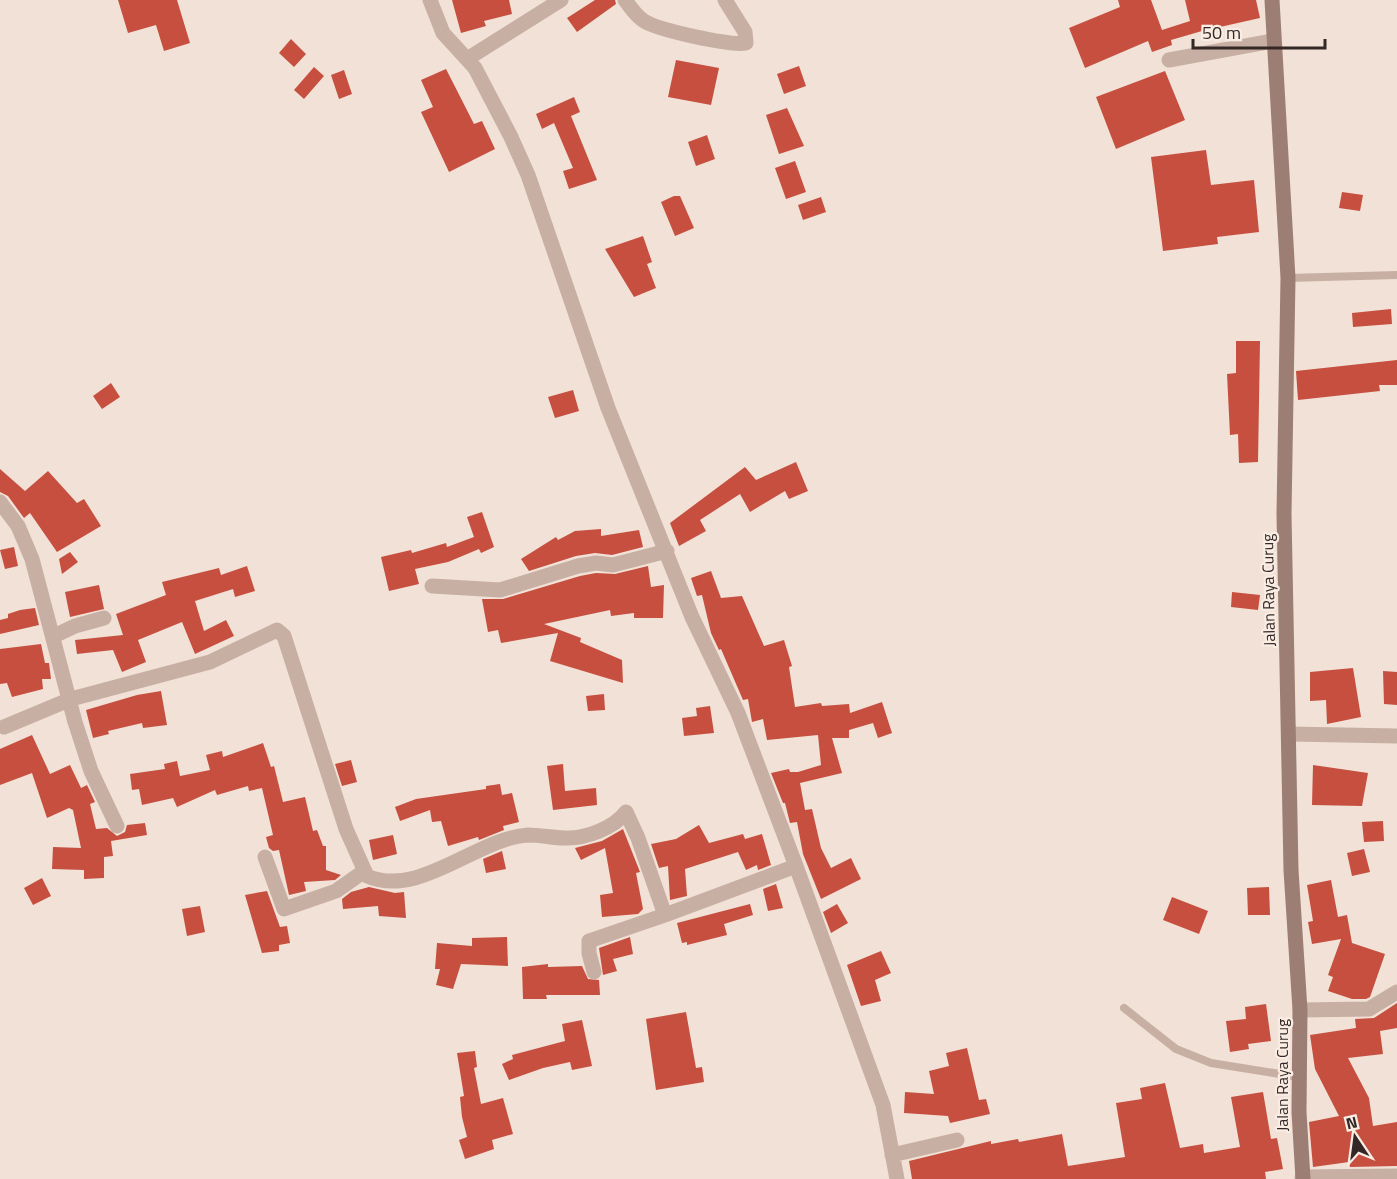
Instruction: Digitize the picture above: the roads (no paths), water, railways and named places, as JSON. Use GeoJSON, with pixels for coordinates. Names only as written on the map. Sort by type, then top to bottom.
{"type":"FeatureCollection","features":[{"type":"Feature","properties":{"kind":"street"},"geometry":{"type":"LineString","coordinates":[[430,0],[443,33],[475,68],[528,175],[608,408],[704,643],[738,713],[796,866],[883,1105],[897,1179]]}},
{"type":"Feature","properties":{"kind":"street"},"geometry":{"type":"LineString","coordinates":[[467,59],[561,0]]}},
{"type":"Feature","properties":{"kind":"street"},"geometry":{"type":"LineString","coordinates":[[625,0],[638,16],[658,27],[723,42],[746,43],[745,32],[725,0]]}},
{"type":"Feature","properties":{"kind":"street","name":"Jalan Raya Curug"},"geometry":{"type":"LineString","coordinates":[[1272,0],[1288,278],[1284,514],[1291,870],[1300,1010],[1299,1077],[1303,1178]]}},
{"type":"Feature","properties":{"kind":"street"},"geometry":{"type":"LineString","coordinates":[[1168,60],[1273,41]]}},
{"type":"Feature","properties":{"kind":"street"},"geometry":{"type":"LineString","coordinates":[[0,502],[26,541],[54,636],[75,722],[91,771],[117,826]]}},
{"type":"Feature","properties":{"kind":"street"},"geometry":{"type":"LineString","coordinates":[[432,586],[500,590],[578,566],[596,563],[613,565],[667,551]]}},
{"type":"Feature","properties":{"kind":"street"},"geometry":{"type":"LineString","coordinates":[[54,636],[104,618]]}},
{"type":"Feature","properties":{"kind":"street"},"geometry":{"type":"LineString","coordinates":[[4,727],[71,699],[190,668],[227,654],[269,631],[280,632],[363,872],[381,880],[419,876],[516,837],[567,839],[589,835],[619,821],[626,812],[639,838],[665,915]]}},
{"type":"Feature","properties":{"kind":"street"},"geometry":{"type":"LineString","coordinates":[[1290,734],[1397,736]]}},
{"type":"Feature","properties":{"kind":"street"},"geometry":{"type":"LineString","coordinates":[[265,857],[284,909],[336,891],[363,872]]}},
{"type":"Feature","properties":{"kind":"street"},"geometry":{"type":"LineString","coordinates":[[594,972],[589,953],[589,941],[796,866]]}},
{"type":"Feature","properties":{"kind":"street"},"geometry":{"type":"LineString","coordinates":[[1300,1010],[1369,1010],[1397,992]]}},
{"type":"Feature","properties":{"kind":"street"},"geometry":{"type":"LineString","coordinates":[[892,1155],[957,1140]]}},
{"type":"Feature","properties":{"kind":"street"},"geometry":{"type":"LineString","coordinates":[[1303,1178],[1397,1176]]}},
{"type":"Feature","properties":{"kind":"lane"},"geometry":{"type":"LineString","coordinates":[[1288,278],[1397,275]]}},
{"type":"Feature","properties":{"kind":"lane"},"geometry":{"type":"LineString","coordinates":[[1124,1008],[1176,1049],[1201,1059],[1243,1070],[1299,1077]]}}]}
